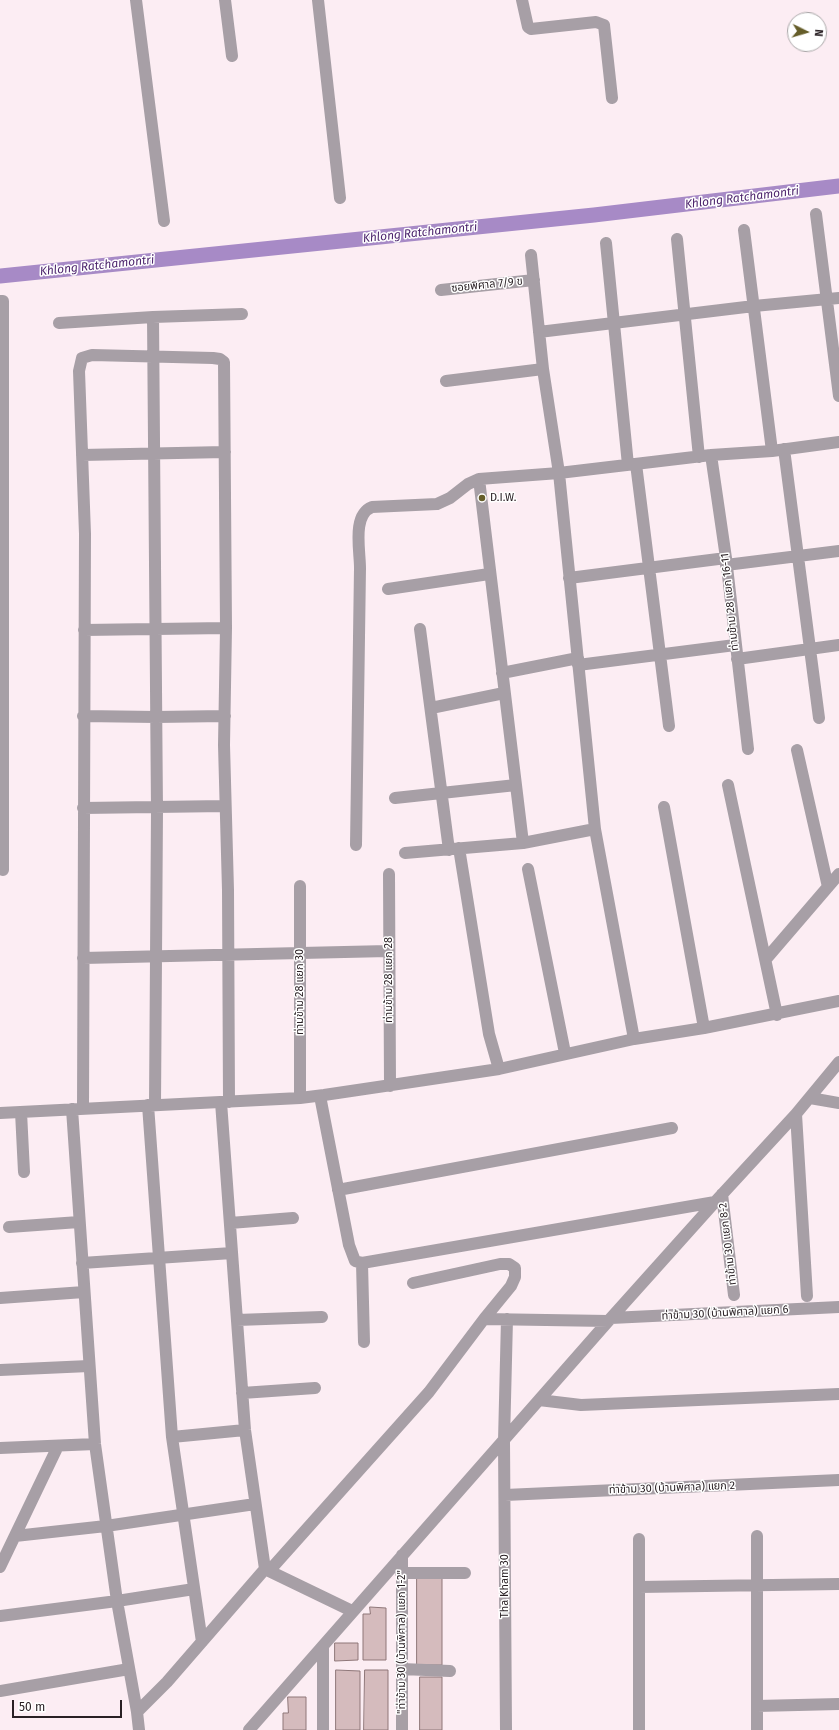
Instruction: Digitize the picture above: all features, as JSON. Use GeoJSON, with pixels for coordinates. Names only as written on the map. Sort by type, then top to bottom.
{"type":"FeatureCollection","features":[{"type":"Feature","properties":{"kind":"street"},"geometry":{"type":"LineString","coordinates":[[136,0],[164,221]]}},
{"type":"Feature","properties":{"kind":"street"},"geometry":{"type":"LineString","coordinates":[[225,0],[232,56]]}},
{"type":"Feature","properties":{"kind":"street"},"geometry":{"type":"LineString","coordinates":[[318,0],[340,198]]}},
{"type":"Feature","properties":{"kind":"street"},"geometry":{"type":"LineString","coordinates":[[522,0],[528,27],[531,29],[596,22],[604,25],[612,98]]}},
{"type":"Feature","properties":{"kind":"street"},"geometry":{"type":"LineString","coordinates":[[816,214],[839,396]]}},
{"type":"Feature","properties":{"kind":"street"},"geometry":{"type":"LineString","coordinates":[[744,230],[754,306],[778,450],[798,556],[819,718]]}},
{"type":"Feature","properties":{"kind":"street","name":"ท่ามข้าม 28 แยก 16-11"},"geometry":{"type":"LineString","coordinates":[[677,239],[685,315],[705,456],[726,562],[748,748]]}},
{"type":"Feature","properties":{"kind":"street"},"geometry":{"type":"LineString","coordinates":[[606,243],[614,322],[632,465],[649,567],[669,726]]}},
{"type":"Feature","properties":{"kind":"street"},"geometry":{"type":"LineString","coordinates":[[531,255],[543,369],[559,473],[595,829],[634,1039]]}},
{"type":"Feature","properties":{"kind":"street","name":"ซอยพิศาล 7/9 ข"},"geometry":{"type":"LineString","coordinates":[[441,290],[534,280]]}},
{"type":"Feature","properties":{"kind":"street"},"geometry":{"type":"LineString","coordinates":[[539,332],[754,306],[839,298]]}},
{"type":"Feature","properties":{"kind":"street"},"geometry":{"type":"LineString","coordinates":[[0,301],[4,300],[2,412],[1,781],[3,870]]}},
{"type":"Feature","properties":{"kind":"street"},"geometry":{"type":"LineString","coordinates":[[58,323],[153,317],[242,314]]}},
{"type":"Feature","properties":{"kind":"street"},"geometry":{"type":"LineString","coordinates":[[153,317],[157,807],[156,958],[152,1105],[159,1258],[172,1437],[202,1642]]}},
{"type":"Feature","properties":{"kind":"street"},"geometry":{"type":"LineString","coordinates":[[139,1730],[117,1601],[95,1444],[80,1222],[78,1109],[83,958],[85,534],[78,371],[82,358],[92,355],[213,358],[220,359],[224,362],[226,628],[225,806],[229,955],[225,1102],[230,1223],[245,1430],[267,1570]]}},
{"type":"Feature","properties":{"kind":"street"},"geometry":{"type":"LineString","coordinates":[[446,381],[543,369]]}},
{"type":"Feature","properties":{"kind":"street"},"geometry":{"type":"LineString","coordinates":[[356,845],[360,568],[359,527],[365,510],[372,507],[437,504],[450,498],[468,484],[479,479],[559,473],[705,456],[778,450],[839,442]]}},
{"type":"Feature","properties":{"kind":"street"},"geometry":{"type":"LineString","coordinates":[[82,455],[225,452]]}},
{"type":"Feature","properties":{"kind":"street"},"geometry":{"type":"LineString","coordinates":[[479,479],[523,843]]}},
{"type":"Feature","properties":{"kind":"street"},"geometry":{"type":"LineString","coordinates":[[569,578],[649,567],[798,556],[839,550]]}},
{"type":"Feature","properties":{"kind":"street"},"geometry":{"type":"LineString","coordinates":[[388,589],[490,574]]}},
{"type":"Feature","properties":{"kind":"street"},"geometry":{"type":"LineString","coordinates":[[84,630],[226,628]]}},
{"type":"Feature","properties":{"kind":"street"},"geometry":{"type":"LineString","coordinates":[[420,629],[442,793],[489,1034],[499,1069]]}},
{"type":"Feature","properties":{"kind":"street"},"geometry":{"type":"LineString","coordinates":[[502,673],[578,662],[735,645]]}},
{"type":"Feature","properties":{"kind":"street"},"geometry":{"type":"LineString","coordinates":[[737,659],[839,646]]}},
{"type":"Feature","properties":{"kind":"street"},"geometry":{"type":"LineString","coordinates":[[431,708],[504,693]]}},
{"type":"Feature","properties":{"kind":"street"},"geometry":{"type":"LineString","coordinates":[[83,716],[225,716]]}},
{"type":"Feature","properties":{"kind":"street"},"geometry":{"type":"LineString","coordinates":[[797,750],[828,887]]}},
{"type":"Feature","properties":{"kind":"street"},"geometry":{"type":"LineString","coordinates":[[395,798],[516,785]]}},
{"type":"Feature","properties":{"kind":"street"},"geometry":{"type":"LineString","coordinates":[[728,785],[777,1014]]}},
{"type":"Feature","properties":{"kind":"street"},"geometry":{"type":"LineString","coordinates":[[83,808],[225,806]]}},
{"type":"Feature","properties":{"kind":"street"},"geometry":{"type":"LineString","coordinates":[[664,807],[704,1028]]}},
{"type":"Feature","properties":{"kind":"street"},"geometry":{"type":"LineString","coordinates":[[405,853],[523,843],[595,829]]}},
{"type":"Feature","properties":{"kind":"street"},"geometry":{"type":"LineString","coordinates":[[528,869],[565,1053]]}},
{"type":"Feature","properties":{"kind":"street","name":"ท่ามข้าม 28 แยก 28"},"geometry":{"type":"LineString","coordinates":[[389,874],[388,951],[390,1086]]}},
{"type":"Feature","properties":{"kind":"street"},"geometry":{"type":"LineString","coordinates":[[766,959],[839,874]]}},
{"type":"Feature","properties":{"kind":"street","name":"ท่ามข้าม 28 แยก 30"},"geometry":{"type":"LineString","coordinates":[[300,886],[300,1098]]}},
{"type":"Feature","properties":{"kind":"street"},"geometry":{"type":"LineString","coordinates":[[83,958],[156,958],[300,952],[388,951]]}},
{"type":"Feature","properties":{"kind":"street"},"geometry":{"type":"LineString","coordinates":[[0,1113],[320,1096],[499,1069],[565,1053],[634,1039],[704,1028],[839,1001]]}},
{"type":"Feature","properties":{"kind":"street"},"geometry":{"type":"LineString","coordinates":[[249,1730],[323,1648],[352,1611],[504,1441],[609,1320],[718,1198],[796,1114],[839,1062]]}},
{"type":"Feature","properties":{"kind":"street"},"geometry":{"type":"LineString","coordinates":[[320,1096],[352,1256],[355,1261],[362,1264],[718,1198]]}},
{"type":"Feature","properties":{"kind":"street"},"geometry":{"type":"LineString","coordinates":[[810,1098],[839,1103]]}},
{"type":"Feature","properties":{"kind":"street"},"geometry":{"type":"LineString","coordinates":[[21,1112],[24,1172]]}},
{"type":"Feature","properties":{"kind":"street"},"geometry":{"type":"LineString","coordinates":[[796,1114],[807,1296]]}},
{"type":"Feature","properties":{"kind":"street"},"geometry":{"type":"LineString","coordinates":[[338,1190],[672,1128]]}},
{"type":"Feature","properties":{"kind":"street","name":"ท่าข้าม 30 แยก 8-2"},"geometry":{"type":"LineString","coordinates":[[718,1198],[734,1295]]}},
{"type":"Feature","properties":{"kind":"street"},"geometry":{"type":"LineString","coordinates":[[230,1223],[293,1218]]}},
{"type":"Feature","properties":{"kind":"street"},"geometry":{"type":"LineString","coordinates":[[9,1227],[80,1222]]}},
{"type":"Feature","properties":{"kind":"street"},"geometry":{"type":"LineString","coordinates":[[82,1263],[232,1253]]}},
{"type":"Feature","properties":{"kind":"street"},"geometry":{"type":"LineString","coordinates":[[362,1264],[364,1342]]}},
{"type":"Feature","properties":{"kind":"street"},"geometry":{"type":"LineString","coordinates":[[137,1712],[167,1682],[429,1392],[511,1286],[515,1277],[515,1268],[509,1264],[500,1264],[413,1283]]}},
{"type":"Feature","properties":{"kind":"street"},"geometry":{"type":"LineString","coordinates":[[0,1298],[84,1292]]}},
{"type":"Feature","properties":{"kind":"street","name":"ท่าข้าม 30 (บ้านพิศาล) แยก 6"},"geometry":{"type":"LineString","coordinates":[[484,1320],[609,1320],[839,1307]]}},
{"type":"Feature","properties":{"kind":"street"},"geometry":{"type":"LineString","coordinates":[[237,1320],[322,1317]]}},
{"type":"Feature","properties":{"kind":"street","name":"Tha Kham 30"},"geometry":{"type":"LineString","coordinates":[[506,1320],[504,1441],[506,1730]]}},
{"type":"Feature","properties":{"kind":"street"},"geometry":{"type":"LineString","coordinates":[[0,1370],[89,1366]]}},
{"type":"Feature","properties":{"kind":"street"},"geometry":{"type":"LineString","coordinates":[[242,1393],[315,1388]]}},
{"type":"Feature","properties":{"kind":"street"},"geometry":{"type":"LineString","coordinates":[[539,1400],[582,1405],[839,1394]]}},
{"type":"Feature","properties":{"kind":"street"},"geometry":{"type":"LineString","coordinates":[[172,1437],[245,1430]]}},
{"type":"Feature","properties":{"kind":"street"},"geometry":{"type":"LineString","coordinates":[[0,1448],[95,1444]]}},
{"type":"Feature","properties":{"kind":"street"},"geometry":{"type":"LineString","coordinates":[[0,1567],[58,1446]]}},
{"type":"Feature","properties":{"kind":"street","name":"ท่าข้าม 30 (บ้านพิศาล) แยก 2"},"geometry":{"type":"LineString","coordinates":[[505,1496],[839,1480]]}},
{"type":"Feature","properties":{"kind":"street"},"geometry":{"type":"LineString","coordinates":[[15,1536],[183,1516],[256,1504]]}},
{"type":"Feature","properties":{"kind":"street"},"geometry":{"type":"LineString","coordinates":[[757,1730],[758,1536]]}},
{"type":"Feature","properties":{"kind":"street"},"geometry":{"type":"LineString","coordinates":[[639,1539],[639,1730]]}},
{"type":"Feature","properties":{"kind":"street","name":"\"ท่าข้าม 30 (บ้านพิศาล) แยก 1-2\""},"geometry":{"type":"LineString","coordinates":[[402,1555],[402,1730]]}},
{"type":"Feature","properties":{"kind":"street"},"geometry":{"type":"LineString","coordinates":[[267,1570],[352,1611]]}},
{"type":"Feature","properties":{"kind":"street"},"geometry":{"type":"LineString","coordinates":[[401,1573],[465,1573]]}},
{"type":"Feature","properties":{"kind":"street"},"geometry":{"type":"LineString","coordinates":[[640,1587],[839,1584]]}},
{"type":"Feature","properties":{"kind":"street"},"geometry":{"type":"LineString","coordinates":[[0,1616],[117,1601],[194,1589]]}},
{"type":"Feature","properties":{"kind":"street"},"geometry":{"type":"LineString","coordinates":[[323,1648],[323,1730]]}},
{"type":"Feature","properties":{"kind":"street"},"geometry":{"type":"LineString","coordinates":[[0,1691],[129,1669]]}},
{"type":"Feature","properties":{"kind":"street"},"geometry":{"type":"LineString","coordinates":[[402,1669],[450,1671]]}},
{"type":"Feature","properties":{"kind":"street"},"geometry":{"type":"LineString","coordinates":[[757,1706],[839,1704]]}},
{"type":"Feature","properties":{"kind":"building"},"geometry":{"type":"Polygon","coordinates":[[[417,1576],[442,1576],[442,1665],[417,1665],[417,1576]]]}},
{"type":"Feature","properties":{"kind":"building"},"geometry":{"type":"Polygon","coordinates":[[[370,1607],[386,1608],[386,1660],[363,1660],[363,1614],[370,1614],[370,1607]]]}},
{"type":"Feature","properties":{"kind":"building"},"geometry":{"type":"Polygon","coordinates":[[[335,1643],[358,1643],[358,1660],[335,1661],[335,1643]]]}},
{"type":"Feature","properties":{"kind":"building"},"geometry":{"type":"Polygon","coordinates":[[[336,1670],[360,1671],[360,1730],[336,1730],[336,1670]]]}},
{"type":"Feature","properties":{"kind":"building"},"geometry":{"type":"Polygon","coordinates":[[[365,1670],[388,1670],[388,1730],[364,1730],[365,1670]]]}},
{"type":"Feature","properties":{"kind":"building"},"geometry":{"type":"Polygon","coordinates":[[[420,1677],[442,1677],[442,1730],[420,1730],[420,1677]]]}},
{"type":"Feature","properties":{"kind":"building"},"geometry":{"type":"Polygon","coordinates":[[[288,1697],[306,1697],[306,1730],[283,1730],[283,1713],[288,1713],[288,1697]]]}},
{"type":"Feature","properties":{"kind":"waterway","name":"Khlong Ratchamontri"},"geometry":{"type":"LineString","coordinates":[[0,276],[594,215],[839,186]]}},
{"type":"Feature","properties":{"kind":"place","name":"D.I.W."},"geometry":{"type":"Point","coordinates":[482,498]}}]}
